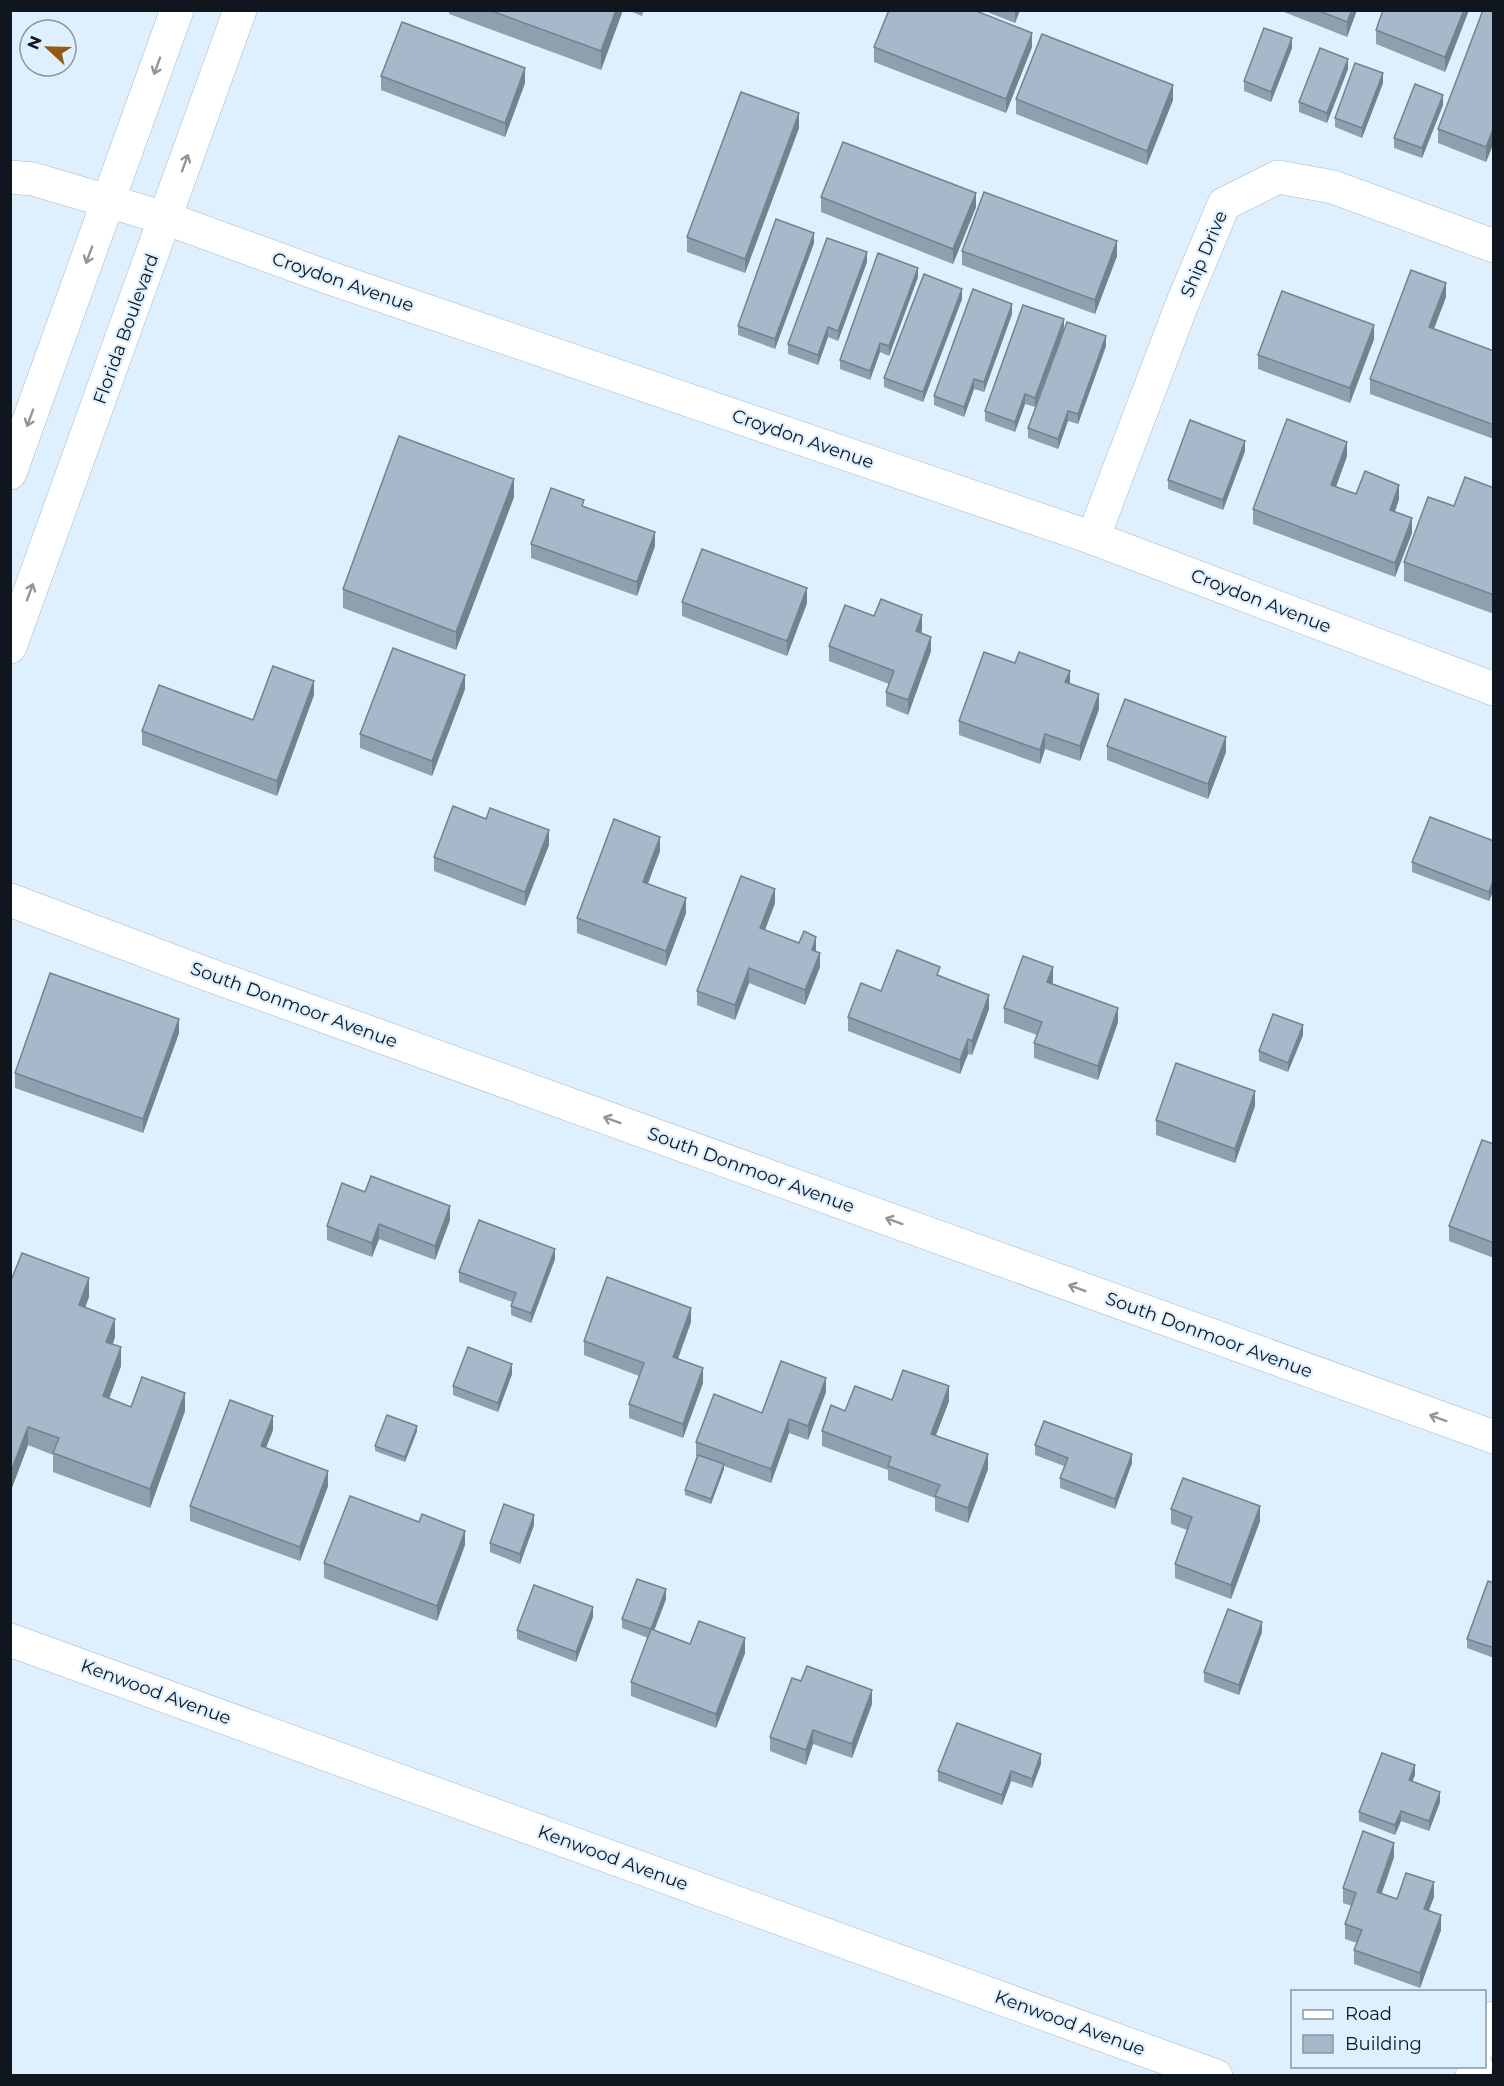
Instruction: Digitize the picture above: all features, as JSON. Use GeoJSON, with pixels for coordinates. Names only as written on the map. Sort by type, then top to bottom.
{"type":"FeatureCollection","features":[{"type":"Feature","properties":{"kind":"street"},"geometry":{"type":"LineString","coordinates":[[10,472],[177,10]]}},
{"type":"Feature","properties":{"kind":"street","name":"Florida Boulevard"},"geometry":{"type":"LineString","coordinates":[[10,647],[240,10]]}},
{"type":"Feature","properties":{"kind":"street","name":"Croydon Avenue"},"geometry":{"type":"LineString","coordinates":[[10,177],[33,179],[165,218],[330,278],[1093,538],[1494,689]]}},
{"type":"Feature","properties":{"kind":"street","name":"Ship Drive"},"geometry":{"type":"LineString","coordinates":[[1093,538],[1181,307],[1224,204],[1278,177],[1333,187],[1494,246]]}},
{"type":"Feature","properties":{"kind":"street","name":"South Donmoor Avenue"},"geometry":{"type":"LineString","coordinates":[[10,900],[216,977],[1494,1437]]}},
{"type":"Feature","properties":{"kind":"street","name":"Kenwood Avenue"},"geometry":{"type":"LineString","coordinates":[[10,1640],[1216,2076]]}},
{"type":"Feature","properties":{"kind":"street"},"geometry":{"type":"LineString","coordinates":[[1486,2039],[1494,2018]]}},
{"type":"Feature","properties":{"kind":"building"},"geometry":{"type":"Polygon","coordinates":[[[489,10],[616,10],[601,51],[489,10]]]}},
{"type":"Feature","properties":{"kind":"building"},"geometry":{"type":"Polygon","coordinates":[[[889,10],[974,10],[1032,33],[1006,99],[874,47],[889,10]]]}},
{"type":"Feature","properties":{"kind":"building"},"geometry":{"type":"Polygon","coordinates":[[[1317,10],[1352,10],[1347,22],[1317,10]]]}},
{"type":"Feature","properties":{"kind":"building"},"geometry":{"type":"Polygon","coordinates":[[[1383,10],[1464,10],[1445,57],[1376,30],[1383,10]]]}},
{"type":"Feature","properties":{"kind":"building"},"geometry":{"type":"Polygon","coordinates":[[[1483,10],[1494,10],[1494,127],[1486,147],[1438,129],[1483,10]]]}},
{"type":"Feature","properties":{"kind":"building"},"geometry":{"type":"Polygon","coordinates":[[[402,22],[525,68],[505,123],[381,76],[402,22]]]}},
{"type":"Feature","properties":{"kind":"building"},"geometry":{"type":"Polygon","coordinates":[[[1264,28],[1292,38],[1271,92],[1244,81],[1264,28]]]}},
{"type":"Feature","properties":{"kind":"building"},"geometry":{"type":"Polygon","coordinates":[[[1042,34],[1173,85],[1147,151],[1016,99],[1042,34]]]}},
{"type":"Feature","properties":{"kind":"building"},"geometry":{"type":"Polygon","coordinates":[[[1320,48],[1348,59],[1327,113],[1299,102],[1320,48]]]}},
{"type":"Feature","properties":{"kind":"building"},"geometry":{"type":"Polygon","coordinates":[[[1355,63],[1383,73],[1362,128],[1335,118],[1355,63]]]}},
{"type":"Feature","properties":{"kind":"building"},"geometry":{"type":"Polygon","coordinates":[[[1415,84],[1443,95],[1422,148],[1394,138],[1415,84]]]}},
{"type":"Feature","properties":{"kind":"building"},"geometry":{"type":"Polygon","coordinates":[[[741,92],[799,113],[745,259],[687,237],[741,92]]]}},
{"type":"Feature","properties":{"kind":"building"},"geometry":{"type":"Polygon","coordinates":[[[843,142],[976,193],[953,249],[821,197],[843,142]]]}},
{"type":"Feature","properties":{"kind":"building"},"geometry":{"type":"Polygon","coordinates":[[[984,192],[1117,241],[1095,300],[962,251],[984,192]]]}},
{"type":"Feature","properties":{"kind":"building"},"geometry":{"type":"Polygon","coordinates":[[[776,219],[814,233],[775,339],[738,326],[776,219]]]}},
{"type":"Feature","properties":{"kind":"building"},"geometry":{"type":"Polygon","coordinates":[[[827,238],[867,252],[838,331],[828,327],[818,355],[788,344],[827,238]]]}},
{"type":"Feature","properties":{"kind":"building"},"geometry":{"type":"Polygon","coordinates":[[[878,253],[918,268],[889,346],[880,343],[870,371],[840,360],[878,253]]]}},
{"type":"Feature","properties":{"kind":"building"},"geometry":{"type":"Polygon","coordinates":[[[1411,270],[1446,283],[1429,327],[1494,351],[1494,425],[1370,379],[1411,270]]]}},
{"type":"Feature","properties":{"kind":"building"},"geometry":{"type":"Polygon","coordinates":[[[924,274],[962,289],[923,392],[884,378],[924,274]]]}},
{"type":"Feature","properties":{"kind":"building"},"geometry":{"type":"Polygon","coordinates":[[[973,289],[1012,304],[984,382],[974,379],[964,407],[934,396],[973,289]]]}},
{"type":"Feature","properties":{"kind":"building"},"geometry":{"type":"Polygon","coordinates":[[[1282,291],[1374,325],[1350,388],[1258,355],[1282,291]]]}},
{"type":"Feature","properties":{"kind":"building"},"geometry":{"type":"Polygon","coordinates":[[[1023,305],[1064,319],[1035,398],[1025,394],[1015,422],[985,411],[1023,305]]]}},
{"type":"Feature","properties":{"kind":"building"},"geometry":{"type":"Polygon","coordinates":[[[1067,322],[1106,336],[1078,414],[1068,411],[1058,439],[1028,428],[1067,322]]]}},
{"type":"Feature","properties":{"kind":"building"},"geometry":{"type":"Polygon","coordinates":[[[1287,419],[1347,442],[1331,485],[1356,494],[1365,471],[1399,485],[1390,510],[1412,518],[1395,563],[1253,509],[1287,419]]]}},
{"type":"Feature","properties":{"kind":"building"},"geometry":{"type":"Polygon","coordinates":[[[1190,420],[1245,441],[1223,500],[1168,480],[1190,420]]]}},
{"type":"Feature","properties":{"kind":"building"},"geometry":{"type":"Polygon","coordinates":[[[399,436],[514,479],[456,632],[343,589],[399,436]]]}},
{"type":"Feature","properties":{"kind":"building"},"geometry":{"type":"Polygon","coordinates":[[[1465,477],[1494,488],[1494,595],[1404,562],[1428,497],[1454,506],[1465,477]]]}},
{"type":"Feature","properties":{"kind":"building"},"geometry":{"type":"Polygon","coordinates":[[[551,488],[584,500],[582,506],[655,532],[637,582],[531,544],[551,488]]]}},
{"type":"Feature","properties":{"kind":"building"},"geometry":{"type":"Polygon","coordinates":[[[702,549],[807,588],[787,641],[682,602],[702,549]]]}},
{"type":"Feature","properties":{"kind":"building"},"geometry":{"type":"Polygon","coordinates":[[[881,599],[922,615],[916,631],[931,637],[908,700],[886,692],[894,671],[829,646],[845,605],[874,616],[881,599]]]}},
{"type":"Feature","properties":{"kind":"building"},"geometry":{"type":"Polygon","coordinates":[[[393,648],[465,675],[432,761],[360,734],[393,648]]]}},
{"type":"Feature","properties":{"kind":"building"},"geometry":{"type":"Polygon","coordinates":[[[984,652],[1015,663],[1019,652],[1070,671],[1065,682],[1099,694],[1080,746],[1045,734],[1040,750],[959,721],[984,652]]]}},
{"type":"Feature","properties":{"kind":"building"},"geometry":{"type":"Polygon","coordinates":[[[273,666],[314,681],[277,781],[142,731],[159,685],[253,720],[273,666]]]}},
{"type":"Feature","properties":{"kind":"building"},"geometry":{"type":"Polygon","coordinates":[[[1125,699],[1226,737],[1208,784],[1107,746],[1125,699]]]}},
{"type":"Feature","properties":{"kind":"building"},"geometry":{"type":"Polygon","coordinates":[[[453,806],[486,819],[490,808],[549,830],[525,892],[434,857],[453,806]]]}},
{"type":"Feature","properties":{"kind":"building"},"geometry":{"type":"Polygon","coordinates":[[[1430,817],[1494,841],[1494,879],[1489,892],[1412,862],[1430,817]]]}},
{"type":"Feature","properties":{"kind":"building"},"geometry":{"type":"Polygon","coordinates":[[[614,819],[660,837],[643,882],[686,898],[666,951],[577,918],[614,819]]]}},
{"type":"Feature","properties":{"kind":"building"},"geometry":{"type":"Polygon","coordinates":[[[741,876],[775,889],[760,928],[799,943],[804,931],[816,937],[812,950],[820,953],[805,990],[749,968],[735,1005],[697,991],[741,876]]]}},
{"type":"Feature","properties":{"kind":"building"},"geometry":{"type":"Polygon","coordinates":[[[897,950],[940,967],[937,975],[989,995],[972,1041],[968,1039],[960,1060],[848,1017],[861,983],[881,991],[897,950]]]}},
{"type":"Feature","properties":{"kind":"building"},"geometry":{"type":"Polygon","coordinates":[[[1023,956],[1053,967],[1047,982],[1118,1008],[1098,1066],[1034,1043],[1042,1022],[1004,1008],[1023,956]]]}},
{"type":"Feature","properties":{"kind":"building"},"geometry":{"type":"Polygon","coordinates":[[[50,973],[179,1019],[143,1119],[15,1073],[50,973]]]}},
{"type":"Feature","properties":{"kind":"building"},"geometry":{"type":"Polygon","coordinates":[[[1273,1014],[1303,1025],[1288,1063],[1259,1051],[1273,1014]]]}},
{"type":"Feature","properties":{"kind":"building"},"geometry":{"type":"Polygon","coordinates":[[[1176,1063],[1255,1091],[1235,1149],[1156,1120],[1176,1063]]]}},
{"type":"Feature","properties":{"kind":"building"},"geometry":{"type":"Polygon","coordinates":[[[1482,1140],[1494,1144],[1494,1243],[1449,1226],[1482,1140]]]}},
{"type":"Feature","properties":{"kind":"building"},"geometry":{"type":"Polygon","coordinates":[[[371,1176],[450,1206],[435,1246],[379,1224],[372,1243],[327,1226],[342,1183],[365,1192],[371,1176]]]}},
{"type":"Feature","properties":{"kind":"building"},"geometry":{"type":"Polygon","coordinates":[[[479,1220],[555,1249],[531,1313],[511,1306],[516,1293],[459,1272],[479,1220]]]}},
{"type":"Feature","properties":{"kind":"building"},"geometry":{"type":"Polygon","coordinates":[[[22,1253],[89,1278],[79,1305],[115,1319],[106,1342],[121,1347],[103,1396],[131,1407],[142,1377],[185,1393],[150,1489],[53,1453],[59,1438],[28,1427],[10,1474],[10,1283],[22,1253]]]}},
{"type":"Feature","properties":{"kind":"building"},"geometry":{"type":"Polygon","coordinates":[[[607,1277],[691,1308],[673,1357],[703,1368],[683,1424],[629,1404],[644,1363],[584,1341],[607,1277]]]}},
{"type":"Feature","properties":{"kind":"building"},"geometry":{"type":"Polygon","coordinates":[[[468,1347],[512,1364],[498,1403],[453,1386],[468,1347]]]}},
{"type":"Feature","properties":{"kind":"building"},"geometry":{"type":"Polygon","coordinates":[[[781,1361],[826,1378],[808,1426],[789,1419],[771,1469],[696,1442],[714,1394],[762,1413],[781,1361]]]}},
{"type":"Feature","properties":{"kind":"building"},"geometry":{"type":"Polygon","coordinates":[[[903,1370],[949,1386],[931,1434],[988,1454],[968,1508],[935,1496],[940,1485],[888,1466],[891,1457],[822,1431],[831,1405],[845,1411],[855,1386],[892,1400],[903,1370]]]}},
{"type":"Feature","properties":{"kind":"building"},"geometry":{"type":"Polygon","coordinates":[[[230,1400],[273,1416],[261,1446],[328,1471],[300,1547],[190,1506],[230,1400]]]}},
{"type":"Feature","properties":{"kind":"building"},"geometry":{"type":"Polygon","coordinates":[[[387,1415],[417,1426],[405,1457],[375,1446],[387,1415]]]}},
{"type":"Feature","properties":{"kind":"building"},"geometry":{"type":"Polygon","coordinates":[[[1044,1421],[1132,1454],[1115,1499],[1060,1478],[1068,1458],[1035,1445],[1044,1421]]]}},
{"type":"Feature","properties":{"kind":"building"},"geometry":{"type":"Polygon","coordinates":[[[698,1455],[724,1464],[711,1499],[685,1490],[698,1455]]]}},
{"type":"Feature","properties":{"kind":"building"},"geometry":{"type":"Polygon","coordinates":[[[1183,1478],[1260,1506],[1231,1585],[1175,1564],[1192,1517],[1171,1509],[1183,1478]]]}},
{"type":"Feature","properties":{"kind":"building"},"geometry":{"type":"Polygon","coordinates":[[[350,1496],[419,1522],[422,1514],[465,1531],[437,1606],[324,1563],[350,1496]]]}},
{"type":"Feature","properties":{"kind":"building"},"geometry":{"type":"Polygon","coordinates":[[[504,1504],[534,1515],[520,1554],[490,1543],[504,1504]]]}},
{"type":"Feature","properties":{"kind":"building"},"geometry":{"type":"Polygon","coordinates":[[[637,1579],[666,1589],[651,1629],[622,1619],[637,1579]]]}},
{"type":"Feature","properties":{"kind":"building"},"geometry":{"type":"Polygon","coordinates":[[[1488,1581],[1494,1583],[1494,1648],[1467,1639],[1488,1581]]]}},
{"type":"Feature","properties":{"kind":"building"},"geometry":{"type":"Polygon","coordinates":[[[534,1585],[593,1607],[576,1652],[517,1630],[534,1585]]]}},
{"type":"Feature","properties":{"kind":"building"},"geometry":{"type":"Polygon","coordinates":[[[1228,1609],[1262,1622],[1239,1685],[1204,1672],[1228,1609]]]}},
{"type":"Feature","properties":{"kind":"building"},"geometry":{"type":"Polygon","coordinates":[[[699,1621],[745,1638],[716,1714],[631,1682],[651,1629],[690,1644],[699,1621]]]}},
{"type":"Feature","properties":{"kind":"building"},"geometry":{"type":"Polygon","coordinates":[[[807,1666],[872,1690],[852,1744],[813,1730],[806,1750],[770,1737],[792,1678],[801,1681],[807,1666]]]}},
{"type":"Feature","properties":{"kind":"building"},"geometry":{"type":"Polygon","coordinates":[[[957,1723],[1041,1754],[1032,1779],[1011,1771],[1002,1795],[938,1771],[957,1723]]]}},
{"type":"Feature","properties":{"kind":"building"},"geometry":{"type":"Polygon","coordinates":[[[1382,1753],[1415,1765],[1409,1780],[1440,1792],[1429,1821],[1401,1811],[1395,1825],[1359,1812],[1382,1753]]]}},
{"type":"Feature","properties":{"kind":"building"},"geometry":{"type":"Polygon","coordinates":[[[1363,1831],[1394,1843],[1377,1892],[1397,1899],[1406,1873],[1434,1882],[1424,1909],[1441,1915],[1420,1973],[1354,1950],[1362,1930],[1345,1924],[1356,1893],[1343,1888],[1363,1831]]]}}]}
